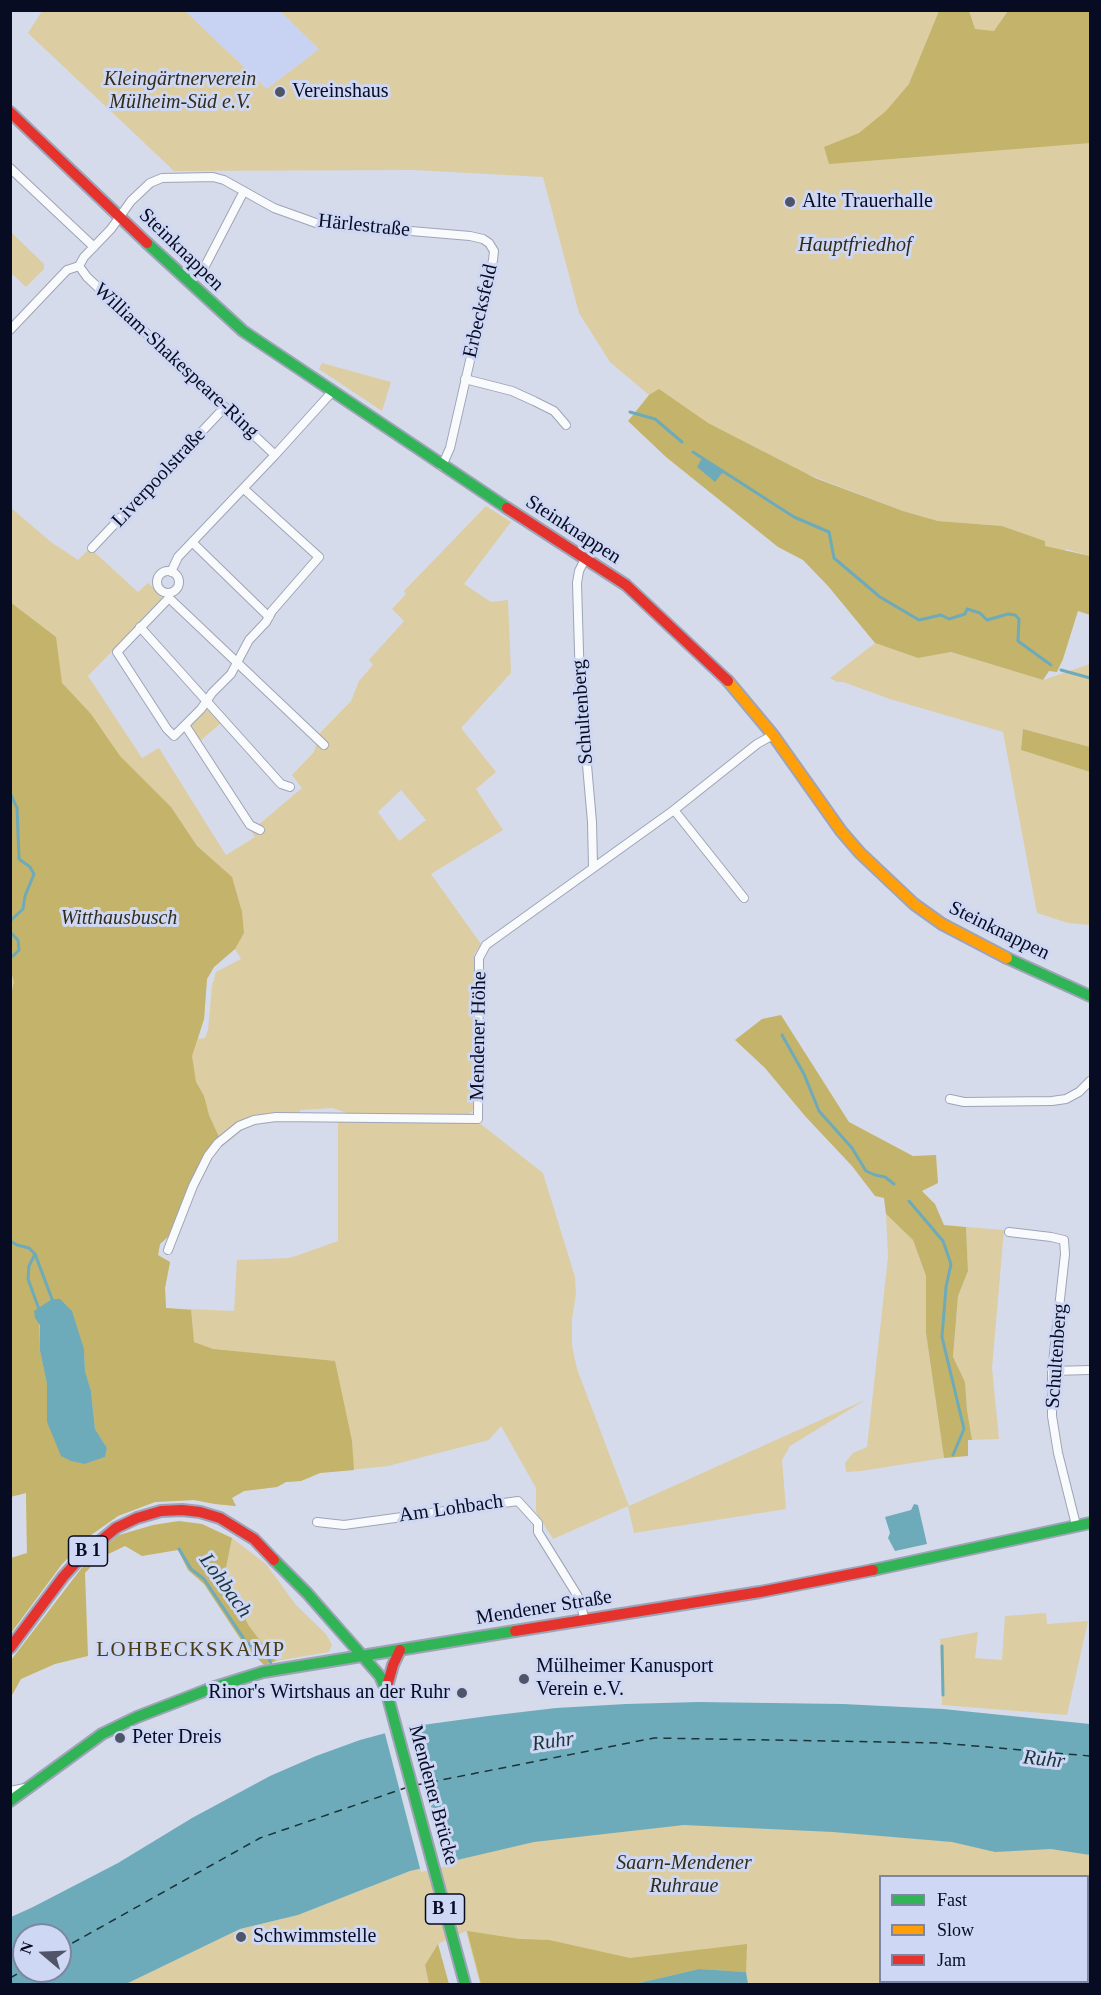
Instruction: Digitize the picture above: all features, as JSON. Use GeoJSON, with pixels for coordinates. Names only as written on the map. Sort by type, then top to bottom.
{"type":"FeatureCollection","features":[{"type":"Feature","properties":{"kind":"street","name":"Steinknappen"},"geometry":{"type":"LineString","coordinates":[[10,112],[231,321],[332,392],[645,601],[730,683],[773,735],[841,831],[860,853],[914,904],[942,924],[978,944],[1090,996]]}},
{"type":"Feature","properties":{"kind":"street"},"geometry":{"type":"LineString","coordinates":[[10,168],[94,247]]}},
{"type":"Feature","properties":{"kind":"street","name":"Härlestraße"},"geometry":{"type":"LineString","coordinates":[[120,216],[131,201],[150,183],[162,177],[213,177],[224,180],[274,208],[316,223],[470,236],[489,243]]}},
{"type":"Feature","properties":{"kind":"street"},"geometry":{"type":"LineString","coordinates":[[204,268],[244,191]]}},
{"type":"Feature","properties":{"kind":"street","name":"William-Shakespeare-Ring"},"geometry":{"type":"LineString","coordinates":[[10,330],[67,270],[79,266],[120,216]]}},
{"type":"Feature","properties":{"kind":"street","name":"Erbecksfeld"},"geometry":{"type":"LineString","coordinates":[[442,466],[450,448],[493,260],[494,251],[489,243]]}},
{"type":"Feature","properties":{"kind":"street","name":"William-Shakespeare-Ring"},"geometry":{"type":"LineString","coordinates":[[79,266],[87,277],[275,455]]}},
{"type":"Feature","properties":{"kind":"street","name":"Erbecksfeld"},"geometry":{"type":"LineString","coordinates":[[465,379],[512,391],[534,401],[554,411],[566,425]]}},
{"type":"Feature","properties":{"kind":"street","name":"William-Shakespeare-Ring"},"geometry":{"type":"LineString","coordinates":[[171,572],[178,557],[244,489],[332,392]]}},
{"type":"Feature","properties":{"kind":"street","name":"Liverpoolstraße"},"geometry":{"type":"LineString","coordinates":[[92,548],[225,407]]}},
{"type":"Feature","properties":{"kind":"street"},"geometry":{"type":"LineString","coordinates":[[244,489],[319,557],[249,640],[237,662],[231,674],[174,736],[166,729],[117,652],[169,595],[177,588],[176,575],[171,572],[161,573],[157,581],[160,590],[169,595],[237,662],[324,745]]}},
{"type":"Feature","properties":{"kind":"street"},"geometry":{"type":"LineString","coordinates":[[192,542],[269,617]]}},
{"type":"Feature","properties":{"kind":"street","name":"Schultenberg"},"geometry":{"type":"LineString","coordinates":[[585,559],[576,583],[580,684],[594,866]]}},
{"type":"Feature","properties":{"kind":"street"},"geometry":{"type":"LineString","coordinates":[[141,627],[281,784],[290,787]]}},
{"type":"Feature","properties":{"kind":"street"},"geometry":{"type":"LineString","coordinates":[[185,725],[250,825],[260,830]]}},
{"type":"Feature","properties":{"kind":"street","name":"Mendener Höhe"},"geometry":{"type":"LineString","coordinates":[[168,1250],[193,1186],[208,1156],[218,1143],[239,1126],[254,1120],[276,1117],[478,1119],[479,958],[486,945],[674,810],[757,744],[773,735]]}},
{"type":"Feature","properties":{"kind":"street"},"geometry":{"type":"LineString","coordinates":[[674,810],[744,898]]}},
{"type":"Feature","properties":{"kind":"street"},"geometry":{"type":"LineString","coordinates":[[950,1099],[964,1102],[1052,1101],[1073,1096],[1090,1081]]}},
{"type":"Feature","properties":{"kind":"street","name":"Schultenberg"},"geometry":{"type":"LineString","coordinates":[[1009,1232],[1064,1240],[1065,1254],[1052,1371],[1052,1416],[1058,1453],[1076,1525]]}},
{"type":"Feature","properties":{"kind":"street"},"geometry":{"type":"LineString","coordinates":[[1052,1371],[1090,1370]]}},
{"type":"Feature","properties":{"kind":"street","name":"Am Lohbach"},"geometry":{"type":"LineString","coordinates":[[317,1522],[344,1525],[518,1501],[538,1523],[538,1532],[579,1598],[585,1621]]}},
{"type":"Feature","properties":{"kind":"street","name":"B 1"},"geometry":{"type":"LineString","coordinates":[[10,1648],[63,1577],[81,1557],[116,1528],[137,1518],[161,1511],[182,1510],[200,1512],[219,1518],[254,1539],[280,1564],[363,1656]]}},
{"type":"Feature","properties":{"kind":"street","name":"Mendener Straße"},"geometry":{"type":"LineString","coordinates":[[10,1801],[102,1734],[137,1717],[254,1675],[829,1579],[1090,1523]]}},
{"type":"Feature","properties":{"kind":"street"},"geometry":{"type":"LineString","coordinates":[[387,1693],[393,1665],[400,1650]]}},
{"type":"Feature","properties":{"kind":"street","name":"Mendener Brücke"},"geometry":{"type":"LineString","coordinates":[[363,1656],[380,1676],[387,1693],[465,1984]]}},
{"type":"Feature","properties":{"kind":"street","name":"Mendener Straße"},"geometry":{"type":"LineString","coordinates":[[10,1791],[27,1788]]}},
{"type":"Feature","properties":{"kind":"shaded area"},"geometry":{"type":"Polygon","coordinates":[[[185,11],[280,11],[319,49],[267,89],[185,11]]]}},
{"type":"Feature","properties":{"kind":"green space","name":"Hauptfriedhof"},"geometry":{"type":"Polygon","coordinates":[[[42,11],[185,11],[267,89],[319,49],[280,11],[1090,11],[1090,556],[1044,546],[1045,541],[1002,526],[938,521],[903,511],[662,418],[649,395],[610,362],[579,313],[543,177],[414,170],[174,171],[28,33],[42,11]]]}},
{"type":"Feature","properties":{"kind":"green space"},"geometry":{"type":"Polygon","coordinates":[[[939,11],[969,11],[975,29],[994,31],[1008,11],[1090,11],[1090,143],[829,164],[824,147],[859,133],[886,111],[909,84],[939,11]]]}},
{"type":"Feature","properties":{"kind":"green space"},"geometry":{"type":"Polygon","coordinates":[[[11,232],[44,264],[44,269],[26,287],[11,273],[11,232]]]}},
{"type":"Feature","properties":{"kind":"green space"},"geometry":{"type":"Polygon","coordinates":[[[322,363],[391,382],[382,411],[319,369],[322,363]]]}},
{"type":"Feature","properties":{"kind":"green space"},"geometry":{"type":"Polygon","coordinates":[[[659,389],[708,423],[815,478],[903,511],[938,521],[1002,526],[1045,541],[1045,546],[1090,556],[1090,615],[1078,611],[1057,672],[1049,671],[1043,680],[951,652],[918,658],[875,643],[828,586],[803,560],[778,547],[666,457],[628,421],[649,395],[659,389]]]}},
{"type":"Feature","properties":{"kind":"green space"},"geometry":{"type":"Polygon","coordinates":[[[486,506],[511,522],[464,584],[491,602],[508,600],[511,673],[461,728],[496,772],[476,789],[503,830],[431,874],[481,944],[474,955],[476,1107],[468,1115],[347,1113],[332,1108],[300,1110],[299,1113],[273,1113],[252,1118],[231,1127],[219,1137],[202,1159],[170,1235],[160,1244],[158,1255],[170,1262],[165,1288],[166,1308],[234,1311],[237,1260],[290,1258],[338,1241],[338,1121],[477,1121],[543,1173],[575,1277],[572,1345],[577,1369],[629,1506],[865,1400],[790,1446],[782,1460],[786,1509],[634,1533],[628,1506],[553,1539],[536,1512],[536,1488],[501,1426],[489,1440],[388,1466],[320,1473],[301,1481],[286,1482],[277,1487],[244,1491],[232,1498],[236,1506],[194,1500],[155,1502],[119,1515],[91,1535],[62,1564],[11,1633],[11,1558],[27,1553],[26,1493],[10,1497],[10,507],[51,542],[78,560],[90,548],[138,592],[148,583],[160,594],[162,600],[88,676],[142,758],[159,748],[226,855],[255,837],[251,831],[302,788],[292,775],[314,752],[319,734],[351,701],[359,681],[373,665],[369,660],[404,621],[392,609],[406,594],[404,591],[486,506]],[[401,790],[378,812],[399,841],[426,820],[401,790]],[[235,949],[214,967],[207,979],[204,1019],[198,1039],[205,1038],[208,1030],[212,986],[216,972],[241,959],[235,949]]]}},
{"type":"Feature","properties":{"kind":"green space","name":"Witthausbusch"},"geometry":{"type":"Polygon","coordinates":[[[10,602],[56,637],[62,683],[91,714],[120,756],[171,807],[197,846],[232,877],[242,912],[244,933],[235,949],[214,967],[207,979],[204,1019],[192,1056],[196,1082],[204,1096],[209,1115],[219,1137],[202,1159],[170,1235],[160,1244],[158,1255],[170,1262],[165,1288],[166,1308],[191,1310],[194,1342],[213,1349],[335,1361],[352,1441],[354,1470],[320,1473],[301,1481],[286,1482],[277,1487],[244,1491],[232,1498],[236,1506],[194,1500],[155,1502],[118,1516],[91,1535],[62,1564],[11,1633],[11,1558],[27,1553],[26,1493],[10,1497],[10,1000],[14,982],[10,967],[12,956],[10,957],[10,602]],[[52,1299],[39,1309],[40,1351],[47,1384],[47,1422],[85,1464],[105,1457],[107,1448],[95,1429],[91,1391],[85,1371],[84,1349],[52,1299]]]}},
{"type":"Feature","properties":{"kind":"green space"},"geometry":{"type":"Polygon","coordinates":[[[875,643],[918,658],[951,652],[1043,680],[1090,664],[1090,747],[1023,729],[1021,750],[1090,772],[1090,925],[1068,923],[1037,913],[1003,732],[890,699],[830,678],[875,643]]]}},
{"type":"Feature","properties":{"kind":"green space"},"geometry":{"type":"Polygon","coordinates":[[[209,708],[221,723],[199,742],[191,729],[191,724],[209,708]]]}},
{"type":"Feature","properties":{"kind":"green space"},"geometry":{"type":"Polygon","coordinates":[[[1023,729],[1090,747],[1090,772],[1021,750],[1023,729]]]}},
{"type":"Feature","properties":{"kind":"green space"},"geometry":{"type":"Polygon","coordinates":[[[781,1015],[849,1122],[913,1156],[936,1155],[938,1183],[922,1191],[935,1204],[944,1225],[966,1227],[968,1271],[958,1296],[953,1357],[965,1382],[972,1440],[968,1440],[968,1456],[944,1458],[926,1333],[926,1276],[913,1240],[886,1214],[884,1198],[875,1196],[852,1166],[805,1116],[765,1068],[735,1040],[762,1019],[781,1015]]]}},
{"type":"Feature","properties":{"kind":"green space"},"geometry":{"type":"Polygon","coordinates":[[[886,1214],[913,1240],[926,1276],[926,1333],[944,1458],[846,1472],[845,1463],[853,1453],[867,1447],[888,1257],[886,1214]]]}},
{"type":"Feature","properties":{"kind":"green space"},"geometry":{"type":"Polygon","coordinates":[[[966,1227],[1004,1230],[992,1368],[999,1439],[972,1440],[965,1382],[953,1358],[958,1296],[968,1271],[966,1227]]]}},
{"type":"Feature","properties":{"kind":"green space"},"geometry":{"type":"Polygon","coordinates":[[[179,1521],[202,1524],[232,1538],[224,1578],[249,1626],[276,1661],[264,1665],[245,1646],[204,1584],[188,1570],[178,1550],[142,1556],[125,1546],[98,1559],[85,1573],[88,1656],[55,1664],[21,1679],[11,1697],[11,1660],[87,1561],[119,1535],[153,1525],[179,1521]]]}},
{"type":"Feature","properties":{"kind":"green space"},"geometry":{"type":"Polygon","coordinates":[[[232,1538],[266,1564],[296,1605],[326,1634],[332,1645],[329,1652],[276,1661],[249,1626],[224,1578],[232,1538]]]}},
{"type":"Feature","properties":{"kind":"green space"},"geometry":{"type":"Polygon","coordinates":[[[1046,1613],[1047,1624],[1088,1621],[1067,1715],[942,1705],[940,1639],[978,1632],[975,1658],[1002,1660],[1005,1616],[1046,1613]]]}},
{"type":"Feature","properties":{"kind":"green space","name":"Saarn-Mendener Ruhraue"},"geometry":{"type":"Polygon","coordinates":[[[426,1781],[1090,1798],[1090,1984],[480,1984],[466,1931],[438,1944],[425,1965],[429,1984],[126,1984],[240,1929],[298,1915],[410,1871],[448,1862],[426,1781]]]}},
{"type":"Feature","properties":{"kind":"green space"},"geometry":{"type":"Polygon","coordinates":[[[467,1931],[520,1939],[549,1940],[630,1958],[747,1944],[746,1972],[699,1969],[635,1984],[481,1984],[467,1931]]]}},
{"type":"Feature","properties":{"kind":"green space"},"geometry":{"type":"Polygon","coordinates":[[[438,1944],[449,1984],[429,1984],[425,1965],[438,1944]]]}},
{"type":"Feature","properties":{"kind":"green space"},"geometry":{"type":"Polygon","coordinates":[[[1074,1983],[1083,1984],[925,1984],[1074,1983]]]}},
{"type":"Feature","properties":{"kind":"water"},"geometry":{"type":"Polygon","coordinates":[[[702,458],[723,472],[715,482],[697,467],[702,458]]]}},
{"type":"Feature","properties":{"kind":"water"},"geometry":{"type":"Polygon","coordinates":[[[52,1299],[60,1299],[72,1311],[84,1349],[85,1371],[91,1391],[95,1429],[107,1448],[105,1457],[85,1464],[61,1456],[47,1422],[47,1384],[40,1351],[40,1325],[35,1318],[34,1311],[52,1299]]]}},
{"type":"Feature","properties":{"kind":"water"},"geometry":{"type":"Polygon","coordinates":[[[914,1504],[918,1505],[927,1544],[895,1551],[888,1538],[890,1533],[885,1517],[911,1510],[914,1504]]]}},
{"type":"Feature","properties":{"kind":"water","name":"Ruhr"},"geometry":{"type":"Polygon","coordinates":[[[698,1702],[843,1704],[943,1709],[1090,1724],[1090,1855],[1051,1849],[995,1852],[952,1842],[833,1832],[684,1825],[534,1842],[410,1871],[298,1915],[240,1929],[126,1984],[11,1984],[11,1917],[118,1863],[192,1818],[270,1776],[360,1740],[408,1727],[556,1708],[698,1702]]]}},
{"type":"Feature","properties":{"kind":"water"},"geometry":{"type":"Polygon","coordinates":[[[699,1969],[746,1972],[748,1984],[635,1984],[699,1969]]]}},
{"type":"Feature","properties":{"kind":"pier"},"geometry":{"type":"Polygon","coordinates":[[[409,1724],[447,1866],[421,1872],[384,1730],[409,1724]]]}},
{"type":"Feature","properties":{"kind":"waterway"},"geometry":{"type":"LineString","coordinates":[[630,412],[655,419],[682,442]]}},
{"type":"Feature","properties":{"kind":"waterway"},"geometry":{"type":"LineString","coordinates":[[693,452],[794,517],[829,532],[834,558],[880,597],[919,620],[941,615],[949,619],[965,614],[967,609],[980,613],[987,620],[1008,614],[1015,615],[1019,619],[1018,641],[1051,665]]}},
{"type":"Feature","properties":{"kind":"waterway"},"geometry":{"type":"LineString","coordinates":[[1061,670],[1090,678]]}},
{"type":"Feature","properties":{"kind":"waterway"},"geometry":{"type":"LineString","coordinates":[[10,793],[17,808],[19,859],[30,867],[34,874],[25,896],[23,909],[10,921]]}},
{"type":"Feature","properties":{"kind":"waterway"},"geometry":{"type":"LineString","coordinates":[[10,932],[18,940],[19,950],[13,956]]}},
{"type":"Feature","properties":{"kind":"waterway"},"geometry":{"type":"LineString","coordinates":[[782,1035],[804,1074],[819,1111],[852,1148],[866,1171],[885,1177],[894,1184]]}},
{"type":"Feature","properties":{"kind":"waterway"},"geometry":{"type":"LineString","coordinates":[[909,1201],[943,1241],[951,1264],[946,1287],[942,1337],[964,1429],[953,1455]]}},
{"type":"Feature","properties":{"kind":"waterway"},"geometry":{"type":"LineString","coordinates":[[10,1241],[29,1248],[35,1254],[52,1299]]}},
{"type":"Feature","properties":{"kind":"waterway"},"geometry":{"type":"LineString","coordinates":[[35,1254],[29,1266],[28,1279],[39,1309]]}},
{"type":"Feature","properties":{"kind":"waterway","name":"Lohbach"},"geometry":{"type":"LineString","coordinates":[[179,1549],[191,1569],[204,1579],[246,1642],[269,1658],[271,1664]]}},
{"type":"Feature","properties":{"kind":"waterway"},"geometry":{"type":"LineString","coordinates":[[942,1646],[943,1695]]}},
{"type":"Feature","properties":{"kind":"ferry route"},"geometry":{"type":"LineString","coordinates":[[416,1785],[654,1738],[941,1743],[1090,1756]]}},
{"type":"Feature","properties":{"kind":"ferry route"},"geometry":{"type":"LineString","coordinates":[[72,1943],[260,1838],[405,1788]]}},
{"type":"Feature","properties":{"kind":"traffic: fast"},"geometry":{"type":"LineString","coordinates":[[147,243],[243,331],[507,508]]}},
{"type":"Feature","properties":{"kind":"traffic: fast"},"geometry":{"type":"LineString","coordinates":[[1007,958],[1090,996]]}},
{"type":"Feature","properties":{"kind":"traffic: fast"},"geometry":{"type":"LineString","coordinates":[[873,1570],[1090,1523]]}},
{"type":"Feature","properties":{"kind":"traffic: fast"},"geometry":{"type":"LineString","coordinates":[[274,1560],[307,1593],[380,1676],[386,1690],[465,1984]]}},
{"type":"Feature","properties":{"kind":"traffic: fast"},"geometry":{"type":"LineString","coordinates":[[10,1801],[102,1734],[137,1717],[212,1688],[263,1672],[515,1631]]}},
{"type":"Feature","properties":{"kind":"traffic: slow"},"geometry":{"type":"LineString","coordinates":[[728,681],[773,735],[841,831],[860,853],[914,904],[942,924],[1007,958]]}},
{"type":"Feature","properties":{"kind":"traffic: jam"},"geometry":{"type":"LineString","coordinates":[[10,112],[147,243]]}},
{"type":"Feature","properties":{"kind":"traffic: jam"},"geometry":{"type":"LineString","coordinates":[[507,508],[626,585],[728,681]]}},
{"type":"Feature","properties":{"kind":"traffic: jam"},"geometry":{"type":"LineString","coordinates":[[10,1648],[63,1577],[81,1557],[116,1528],[137,1518],[161,1511],[182,1510],[220,1518],[254,1539],[274,1560]]}},
{"type":"Feature","properties":{"kind":"traffic: jam"},"geometry":{"type":"LineString","coordinates":[[515,1631],[760,1592],[873,1570]]}},
{"type":"Feature","properties":{"kind":"traffic: jam"},"geometry":{"type":"LineString","coordinates":[[386,1690],[400,1650]]}},
{"type":"Feature","properties":{"kind":"place","name":"Vereinshaus"},"geometry":{"type":"Point","coordinates":[280,92]}},
{"type":"Feature","properties":{"kind":"place","name":"Alte Trauerhalle"},"geometry":{"type":"Point","coordinates":[790,202]}},
{"type":"Feature","properties":{"kind":"place","name":"Mülheimer Kanusport Verein e.V."},"geometry":{"type":"Point","coordinates":[524,1679]}},
{"type":"Feature","properties":{"kind":"place","name":"Rinor's Wirtshaus an der Ruhr"},"geometry":{"type":"Point","coordinates":[462,1693]}},
{"type":"Feature","properties":{"kind":"place","name":"Peter Dreis"},"geometry":{"type":"Point","coordinates":[120,1738]}},
{"type":"Feature","properties":{"kind":"place","name":"Schwimmstelle"},"geometry":{"type":"Point","coordinates":[241,1937]}},
{"type":"Feature","properties":{"kind":"district","name":"LOHBECKSKAMP"},"geometry":{"type":"Point","coordinates":[191,1650]}},
{"type":"Feature","properties":{"kind":"park label","name":"Kleingärtnerverein Mülheim-Süd e.V."},"geometry":{"type":"Point","coordinates":[180,92]}}]}
